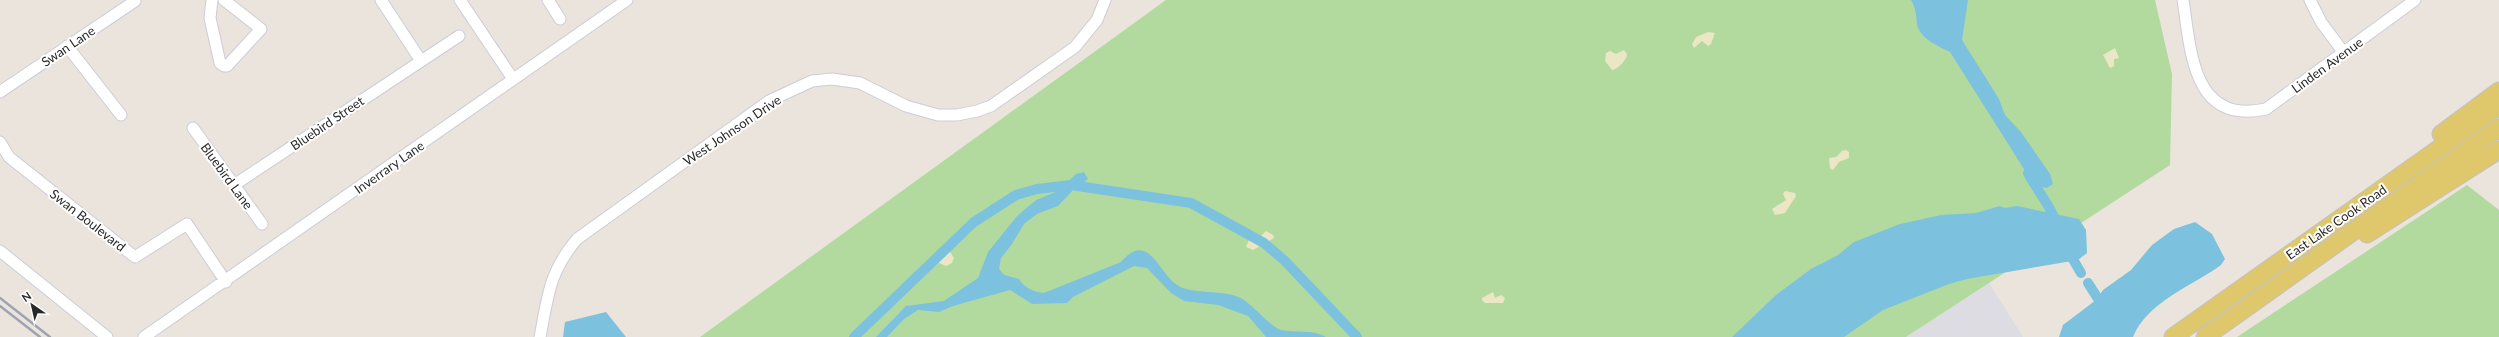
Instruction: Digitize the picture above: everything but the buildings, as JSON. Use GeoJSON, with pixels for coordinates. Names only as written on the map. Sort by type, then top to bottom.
{"type":"FeatureCollection","features":[{"type":"Feature","properties":{"kind":"main road"},"geometry":{"type":"LineString","coordinates":[[2340,220],[2383,177],[2499,91]]}},
{"type":"Feature","properties":{"kind":"main road","name":"East Lake Cook Road"},"geometry":{"type":"LineString","coordinates":[[2173,337],[2499,106]]}},
{"type":"Feature","properties":{"kind":"main road","name":"East Lake Cook Road"},"geometry":{"type":"LineString","coordinates":[[2205,337],[2314,261],[2499,128]]}},
{"type":"Feature","properties":{"kind":"main road"},"geometry":{"type":"LineString","coordinates":[[2314,261],[2379,228],[2499,150]]}},
{"type":"Feature","properties":{"kind":"street"},"geometry":{"type":"LineString","coordinates":[[212,0],[210,18],[220,63],[224,66],[260,29],[224,0]]}},
{"type":"Feature","properties":{"kind":"street"},"geometry":{"type":"LineString","coordinates":[[381,0],[391,18],[421,61]]}},
{"type":"Feature","properties":{"kind":"street"},"geometry":{"type":"LineString","coordinates":[[460,0],[513,78]]}},
{"type":"Feature","properties":{"kind":"street"},"geometry":{"type":"LineString","coordinates":[[548,0],[560,19]]}},
{"type":"Feature","properties":{"kind":"street","name":"Inverrary Lane"},"geometry":{"type":"LineString","coordinates":[[148,336],[513,78],[627,0]]}},
{"type":"Feature","properties":{"kind":"street","name":"West Johnson Drive"},"geometry":{"type":"LineString","coordinates":[[540,337],[549,286],[555,269],[577,239],[770,101],[812,81],[832,79],[860,83],[906,106],[926,112],[957,115],[977,111],[1000,100],[1075,47],[1097,20],[1105,0]]}},
{"type":"Feature","properties":{"kind":"street","name":"Linden Avenue"},"geometry":{"type":"LineString","coordinates":[[2183,0],[2198,80],[2208,94],[2220,104],[2249,113],[2266,109],[2415,0]]}},
{"type":"Feature","properties":{"kind":"street"},"geometry":{"type":"LineString","coordinates":[[2310,0],[2321,22],[2344,53]]}},
{"type":"Feature","properties":{"kind":"street","name":"Swan Lane"},"geometry":{"type":"LineString","coordinates":[[0,92],[136,1]]}},
{"type":"Feature","properties":{"kind":"street","name":"Bluebird Street"},"geometry":{"type":"LineString","coordinates":[[234,185],[459,36]]}},
{"type":"Feature","properties":{"kind":"street"},"geometry":{"type":"LineString","coordinates":[[67,46],[121,115]]}},
{"type":"Feature","properties":{"kind":"street","name":"Bluebird Lane"},"geometry":{"type":"LineString","coordinates":[[193,128],[262,224]]}},
{"type":"Feature","properties":{"kind":"street","name":"Swan Boulevard"},"geometry":{"type":"LineString","coordinates":[[0,142],[9,157],[135,257],[187,224],[226,282]]}},
{"type":"Feature","properties":{"kind":"street"},"geometry":{"type":"LineString","coordinates":[[0,252],[107,337]]}},
{"type":"Feature","properties":{"kind":"shaded area"},"geometry":{"type":"Polygon","coordinates":[[[1989,283],[2023,337],[1906,337],[1989,283]]]}},
{"type":"Feature","properties":{"kind":"green space"},"geometry":{"type":"Polygon","coordinates":[[[1166,0],[2155,0],[2172,74],[2170,165],[1906,337],[700,337],[1166,0]]]}},
{"type":"Feature","properties":{"kind":"green space"},"geometry":{"type":"Polygon","coordinates":[[[2467,185],[2499,210],[2499,337],[2237,337],[2467,185]]]}},
{"type":"Feature","properties":{"kind":"sand"},"geometry":{"type":"Polygon","coordinates":[[[1708,32],[1715,33],[1711,44],[1708,46],[1702,41],[1694,48],[1692,44],[1696,37],[1708,32]]]}},
{"type":"Feature","properties":{"kind":"sand"},"geometry":{"type":"Polygon","coordinates":[[[2115,48],[2119,58],[2114,59],[2114,66],[2110,68],[2103,55],[2115,48]]]}},
{"type":"Feature","properties":{"kind":"sand"},"geometry":{"type":"Polygon","coordinates":[[[1624,50],[1627,56],[1624,62],[1619,67],[1612,70],[1605,61],[1606,53],[1610,51],[1616,54],[1624,50]]]}},
{"type":"Feature","properties":{"kind":"sand"},"geometry":{"type":"Polygon","coordinates":[[[1846,150],[1849,152],[1849,158],[1839,162],[1833,170],[1830,168],[1829,158],[1836,157],[1842,151],[1846,150]]]}},
{"type":"Feature","properties":{"kind":"sand"},"geometry":{"type":"Polygon","coordinates":[[[1785,191],[1795,193],[1796,196],[1785,213],[1775,215],[1772,209],[1786,200],[1783,194],[1785,191]]]}},
{"type":"Feature","properties":{"kind":"sand"},"geometry":{"type":"Polygon","coordinates":[[[1266,231],[1273,235],[1274,238],[1253,250],[1246,247],[1249,240],[1260,237],[1266,231]]]}},
{"type":"Feature","properties":{"kind":"sand"},"geometry":{"type":"Polygon","coordinates":[[[946,250],[950,252],[954,258],[952,263],[946,266],[939,263],[933,266],[930,262],[931,258],[940,260],[946,250]]]}},
{"type":"Feature","properties":{"kind":"sand"},"geometry":{"type":"Polygon","coordinates":[[[1493,292],[1495,298],[1501,295],[1505,298],[1503,303],[1485,303],[1482,300],[1482,298],[1493,292]]]}},
{"type":"Feature","properties":{"kind":"water"},"geometry":{"type":"Polygon","coordinates":[[[1911,0],[1968,0],[1962,40],[1999,99],[2005,115],[2021,132],[2050,174],[2053,184],[2047,188],[2034,185],[1950,52],[1930,41],[1922,34],[1917,24],[1915,9],[1911,0]]]}},
{"type":"Feature","properties":{"kind":"water"},"geometry":{"type":"Polygon","coordinates":[[[1084,172],[1088,179],[1073,190],[1058,206],[1037,214],[1024,224],[1012,244],[1001,258],[999,269],[1004,275],[1019,279],[1030,289],[1044,293],[1121,262],[1131,253],[1140,250],[1147,253],[1154,259],[1167,276],[1183,288],[1227,294],[1241,298],[1277,329],[1316,333],[1326,337],[1266,337],[1248,316],[1218,305],[1184,301],[1171,293],[1147,268],[1134,266],[1073,297],[1067,303],[1032,304],[1010,290],[953,306],[939,312],[918,310],[904,319],[887,337],[876,337],[906,306],[944,301],[978,278],[988,252],[1017,216],[1036,200],[1058,191],[1076,174],[1084,172]]]}},
{"type":"Feature","properties":{"kind":"water"},"geometry":{"type":"Polygon","coordinates":[[[2000,206],[2005,208],[2017,206],[2079,219],[2086,230],[2087,253],[2078,260],[1967,279],[1949,284],[1883,310],[1844,337],[1732,337],[1776,295],[1811,269],[1838,255],[1854,242],[1900,224],[1941,215],[1976,213],[2000,206]]]}},
{"type":"Feature","properties":{"kind":"water"},"geometry":{"type":"Polygon","coordinates":[[[2195,222],[2212,234],[2225,259],[2221,265],[2159,304],[2140,325],[2133,337],[2059,337],[2063,325],[2096,300],[2103,290],[2131,270],[2152,245],[2174,229],[2195,222]]]}},
{"type":"Feature","properties":{"kind":"water"},"geometry":{"type":"Polygon","coordinates":[[[606,312],[626,337],[563,337],[565,322],[606,312]]]}},
{"type":"Feature","properties":{"kind":"waterway"},"geometry":{"type":"LineString","coordinates":[[2028,173],[2052,212],[2058,226]]}},
{"type":"Feature","properties":{"kind":"waterway"},"geometry":{"type":"LineString","coordinates":[[854,337],[974,222],[1016,195],[1037,189],[1071,185],[1191,203],[1264,243],[1285,261],[1357,337]]}},
{"type":"Feature","properties":{"kind":"waterway"},"geometry":{"type":"LineString","coordinates":[[2067,249],[2081,273]]}},
{"type":"Feature","properties":{"kind":"waterway"},"geometry":{"type":"LineString","coordinates":[[2088,283],[2104,308]]}},
{"type":"Feature","properties":{"kind":"railway"},"geometry":{"type":"LineString","coordinates":[[0,298],[50,337]]}},
{"type":"Feature","properties":{"kind":"railway"},"geometry":{"type":"LineString","coordinates":[[0,306],[40,337]]}}]}
